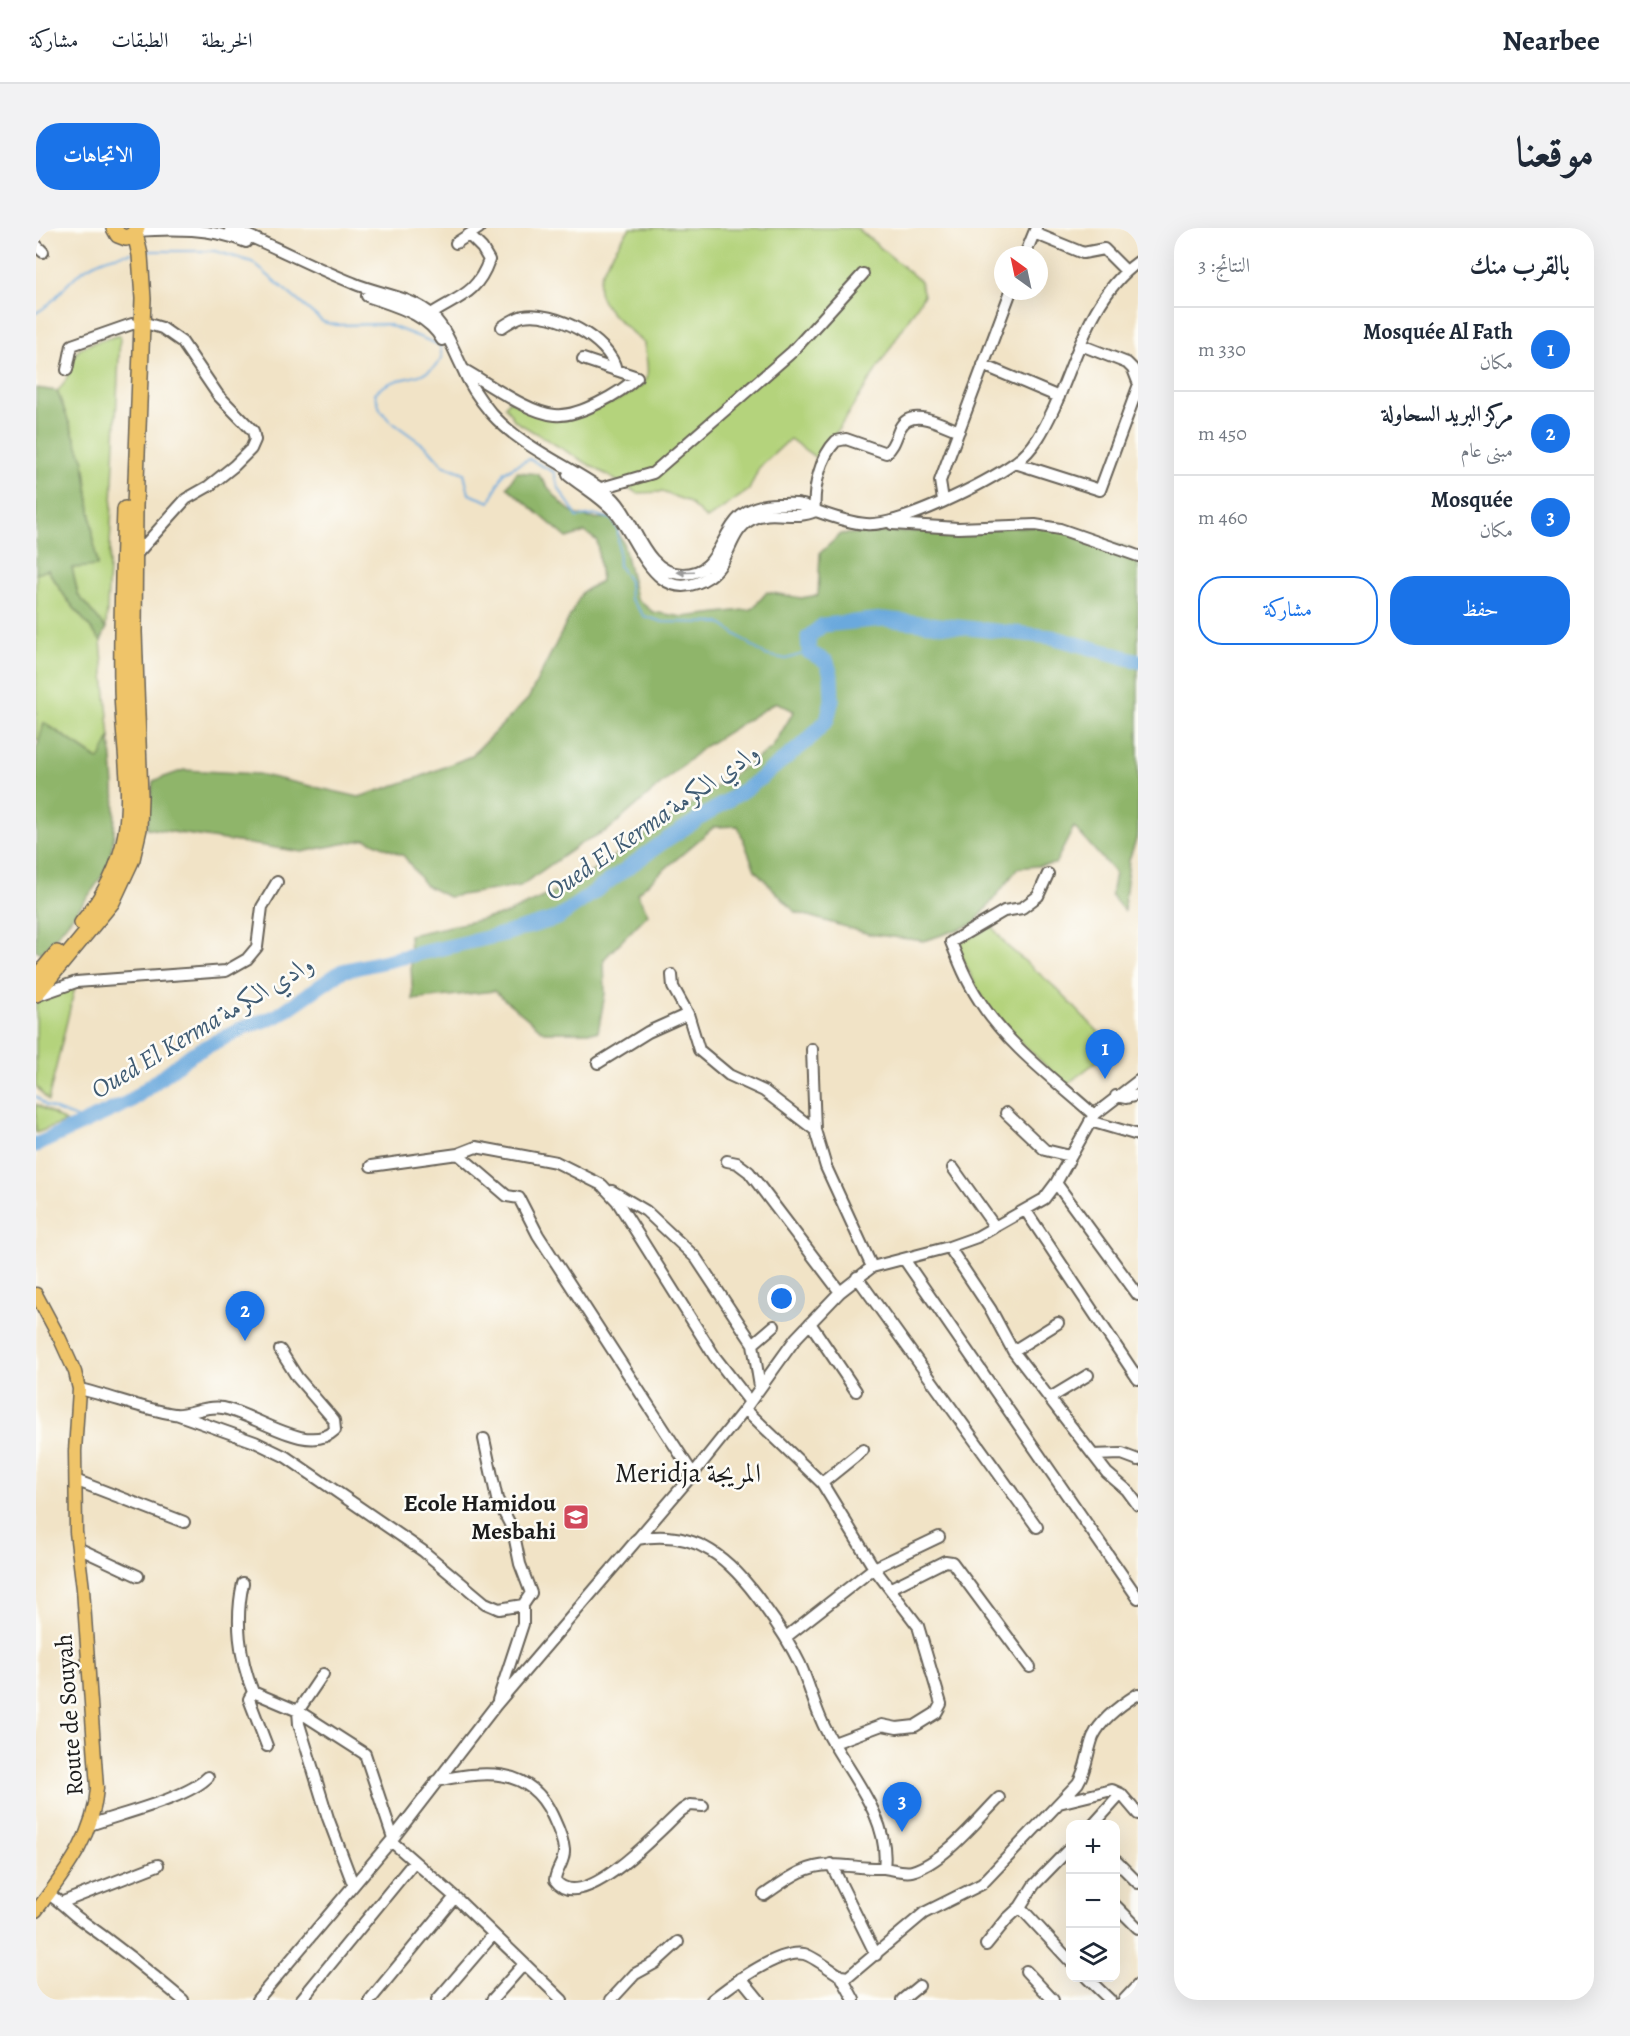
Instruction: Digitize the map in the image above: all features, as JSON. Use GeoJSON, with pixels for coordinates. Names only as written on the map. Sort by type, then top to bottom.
{"type":"FeatureCollection","features":[{"type":"Feature","properties":{"kind":"highway"},"geometry":{"type":"LineString","coordinates":[[36,995],[112,902],[126,874],[136,844],[141,796],[134,697],[137,323],[132,241]]}},
{"type":"Feature","properties":{"kind":"highway"},"geometry":{"type":"LineString","coordinates":[[36,978],[102,897],[121,856],[128,827],[130,797],[122,690],[122,607],[137,323]]}},
{"type":"Feature","properties":{"kind":"main road","name":"Route de Souyah"},"geometry":{"type":"LineString","coordinates":[[36,1294],[75,1372],[79,1389],[75,1480],[78,1548],[97,1788],[96,1809],[75,1858],[36,1911]]}},
{"type":"Feature","properties":{"kind":"street"},"geometry":{"type":"LineString","coordinates":[[230,228],[353,283],[418,306],[451,342],[462,369],[482,402],[504,426],[601,489],[621,507],[657,565],[669,572],[682,574],[696,572],[708,566],[717,555],[729,528],[748,510],[773,504],[802,505],[814,511],[864,525],[958,528],[1035,525],[1060,529],[1138,556]]}},
{"type":"Feature","properties":{"kind":"street"},"geometry":{"type":"LineString","coordinates":[[456,243],[479,228]]}},
{"type":"Feature","properties":{"kind":"street"},"geometry":{"type":"LineString","coordinates":[[132,241],[193,229],[227,234],[427,317],[464,385],[487,417],[517,443],[590,492],[619,517],[644,562],[665,581],[677,584],[700,581],[711,575],[727,556],[736,534],[753,518],[765,514],[798,515],[814,511]]}},
{"type":"Feature","properties":{"kind":"street"},"geometry":{"type":"LineString","coordinates":[[1029,246],[1035,231],[1083,253],[1104,249],[1126,271]]}},
{"type":"Feature","properties":{"kind":"street"},"geometry":{"type":"LineString","coordinates":[[427,317],[464,296],[477,285],[484,274],[489,260],[469,235]]}},
{"type":"Feature","properties":{"kind":"street"},"geometry":{"type":"LineString","coordinates":[[887,524],[943,500],[1015,463],[1034,445],[1059,397],[1105,296],[1126,271],[1138,262]]}},
{"type":"Feature","properties":{"kind":"street"},"geometry":{"type":"LineString","coordinates":[[590,492],[653,473],[792,352],[863,274]]}},
{"type":"Feature","properties":{"kind":"street"},"geometry":{"type":"LineString","coordinates":[[943,500],[940,481],[1008,300]]}},
{"type":"Feature","properties":{"kind":"street"},"geometry":{"type":"LineString","coordinates":[[502,327],[524,316],[548,319],[575,327],[606,349],[614,358],[616,369]]}},
{"type":"Feature","properties":{"kind":"street"},"geometry":{"type":"LineString","coordinates":[[68,370],[72,345],[137,323],[162,328],[182,342],[218,395],[250,427],[255,440],[251,449],[234,466],[186,500],[134,557]]}},
{"type":"Feature","properties":{"kind":"street"},"geometry":{"type":"LineString","coordinates":[[1081,345],[1127,363],[1133,369],[1138,382]]}},
{"type":"Feature","properties":{"kind":"street"},"geometry":{"type":"LineString","coordinates":[[462,369],[536,410],[556,416],[611,399],[637,377],[583,359]]}},
{"type":"Feature","properties":{"kind":"street"},"geometry":{"type":"LineString","coordinates":[[983,365],[1059,397]]}},
{"type":"Feature","properties":{"kind":"street"},"geometry":{"type":"LineString","coordinates":[[1015,463],[1100,490],[1138,387]]}},
{"type":"Feature","properties":{"kind":"street"},"geometry":{"type":"LineString","coordinates":[[814,511],[819,473],[836,441],[846,439],[886,453],[892,447],[901,425],[906,420],[922,417],[959,431]]}},
{"type":"Feature","properties":{"kind":"street"},"geometry":{"type":"LineString","coordinates":[[1048,874],[1038,896],[1022,908],[1004,911],[951,942],[980,1002],[998,1024],[1092,1118],[1138,1135]]}},
{"type":"Feature","properties":{"kind":"street"},"geometry":{"type":"LineString","coordinates":[[36,995],[76,982],[212,973],[235,966],[257,947],[262,907],[277,882]]}},
{"type":"Feature","properties":{"kind":"street"},"geometry":{"type":"LineString","coordinates":[[672,975],[673,987],[688,1014],[699,1050],[729,1075],[764,1091],[815,1131]]}},
{"type":"Feature","properties":{"kind":"street"},"geometry":{"type":"LineString","coordinates":[[598,1063],[648,1032],[688,1014]]}},
{"type":"Feature","properties":{"kind":"street"},"geometry":{"type":"LineString","coordinates":[[812,1049],[815,1131],[826,1167],[872,1267]]}},
{"type":"Feature","properties":{"kind":"street"},"geometry":{"type":"LineString","coordinates":[[257,2000],[392,1840],[496,1706],[693,1474],[810,1323],[840,1292],[872,1267],[949,1247],[995,1227],[1044,1199],[1056,1183],[1092,1118],[1116,1096],[1138,1081]]}},
{"type":"Feature","properties":{"kind":"street"},"geometry":{"type":"LineString","coordinates":[[1116,1096],[1126,1098],[1138,1095]]}},
{"type":"Feature","properties":{"kind":"street"},"geometry":{"type":"LineString","coordinates":[[1006,1113],[1039,1146],[1070,1156]]}},
{"type":"Feature","properties":{"kind":"street"},"geometry":{"type":"LineString","coordinates":[[371,1166],[458,1154],[476,1147],[556,1161],[602,1185],[646,1212],[696,1258],[753,1344],[760,1387]]}},
{"type":"Feature","properties":{"kind":"street"},"geometry":{"type":"LineString","coordinates":[[458,1154],[507,1196],[519,1198],[538,1235],[693,1474]]}},
{"type":"Feature","properties":{"kind":"street"},"geometry":{"type":"LineString","coordinates":[[727,1161],[737,1163],[749,1172],[840,1292]]}},
{"type":"Feature","properties":{"kind":"street"},"geometry":{"type":"LineString","coordinates":[[954,1168],[995,1227]]}},
{"type":"Feature","properties":{"kind":"street"},"geometry":{"type":"LineString","coordinates":[[1056,1183],[1138,1295]]}},
{"type":"Feature","properties":{"kind":"street"},"geometry":{"type":"LineString","coordinates":[[602,1185],[617,1201],[714,1357],[748,1405],[822,1483],[874,1568],[918,1626],[941,1704],[936,1713],[915,1726],[897,1728],[882,1725],[834,1743]]}},
{"type":"Feature","properties":{"kind":"street"},"geometry":{"type":"LineString","coordinates":[[1026,1211],[1138,1379]]}},
{"type":"Feature","properties":{"kind":"street"},"geometry":{"type":"LineString","coordinates":[[949,1247],[991,1310],[1013,1351],[1093,1455],[1138,1505]]}},
{"type":"Feature","properties":{"kind":"street"},"geometry":{"type":"LineString","coordinates":[[904,1259],[1138,1598]]}},
{"type":"Feature","properties":{"kind":"street"},"geometry":{"type":"LineString","coordinates":[[857,1277],[1037,1527]]}},
{"type":"Feature","properties":{"kind":"street"},"geometry":{"type":"LineString","coordinates":[[810,1323],[856,1391]]}},
{"type":"Feature","properties":{"kind":"street"},"geometry":{"type":"LineString","coordinates":[[1013,1351],[1058,1323]]}},
{"type":"Feature","properties":{"kind":"street"},"geometry":{"type":"LineString","coordinates":[[753,1344],[774,1326]]}},
{"type":"Feature","properties":{"kind":"street"},"geometry":{"type":"LineString","coordinates":[[176,1414],[203,1407],[222,1408],[301,1438],[318,1440],[328,1436],[335,1430],[334,1420],[297,1377],[280,1350]]}},
{"type":"Feature","properties":{"kind":"street"},"geometry":{"type":"LineString","coordinates":[[1050,1398],[1088,1375]]}},
{"type":"Feature","properties":{"kind":"street"},"geometry":{"type":"LineString","coordinates":[[79,1389],[176,1414],[255,1442],[286,1457],[423,1551],[485,1603],[499,1609],[523,1605]]}},
{"type":"Feature","properties":{"kind":"street"},"geometry":{"type":"LineString","coordinates":[[484,1439],[497,1499],[513,1530],[520,1564],[531,1593],[523,1605],[523,1624],[496,1706]]}},
{"type":"Feature","properties":{"kind":"street"},"geometry":{"type":"LineString","coordinates":[[822,1483],[863,1450]]}},
{"type":"Feature","properties":{"kind":"street"},"geometry":{"type":"LineString","coordinates":[[1093,1455],[1122,1454],[1138,1460]]}},
{"type":"Feature","properties":{"kind":"street"},"geometry":{"type":"LineString","coordinates":[[75,1480],[184,1522]]}},
{"type":"Feature","properties":{"kind":"street"},"geometry":{"type":"LineString","coordinates":[[637,1539],[659,1535],[680,1538],[726,1560],[748,1583],[786,1637],[834,1743],[870,1806],[883,1839],[884,1869]]}},
{"type":"Feature","properties":{"kind":"street"},"geometry":{"type":"LineString","coordinates":[[786,1637],[874,1568],[939,1537]]}},
{"type":"Feature","properties":{"kind":"street"},"geometry":{"type":"LineString","coordinates":[[78,1548],[138,1576]]}},
{"type":"Feature","properties":{"kind":"street"},"geometry":{"type":"LineString","coordinates":[[891,1588],[945,1561],[952,1562],[1030,1667]]}},
{"type":"Feature","properties":{"kind":"street"},"geometry":{"type":"LineString","coordinates":[[243,1582],[239,1610],[240,1649],[243,1668],[253,1692],[298,1712],[365,1754],[392,1840],[562,2000]]}},
{"type":"Feature","properties":{"kind":"street"},"geometry":{"type":"LineString","coordinates":[[323,1674],[298,1712],[299,1724],[318,1790],[353,1884]]}},
{"type":"Feature","properties":{"kind":"street"},"geometry":{"type":"LineString","coordinates":[[253,1692],[249,1699],[267,1746]]}},
{"type":"Feature","properties":{"kind":"street"},"geometry":{"type":"LineString","coordinates":[[841,1976],[854,1973],[924,1913],[982,1884],[1059,1803],[1086,1771],[1094,1736],[1101,1725],[1117,1709],[1138,1694]]}},
{"type":"Feature","properties":{"kind":"street"},"geometry":{"type":"LineString","coordinates":[[436,1781],[478,1774],[515,1778],[530,1785],[541,1795],[561,1836],[563,1862],[555,1880],[564,1888],[574,1889],[616,1871],[682,1810],[690,1805],[703,1806]]}},
{"type":"Feature","properties":{"kind":"street"},"geometry":{"type":"LineString","coordinates":[[90,1825],[167,1799],[198,1785],[208,1777]]}},
{"type":"Feature","properties":{"kind":"street"},"geometry":{"type":"LineString","coordinates":[[1059,1803],[1112,1790],[1121,1794],[1138,1814]]}},
{"type":"Feature","properties":{"kind":"street"},"geometry":{"type":"LineString","coordinates":[[1098,1820],[1121,1794]]}},
{"type":"Feature","properties":{"kind":"street"},"geometry":{"type":"LineString","coordinates":[[764,1895],[797,1873],[812,1867],[831,1864],[911,1871],[927,1864],[962,1836],[999,1798]]}},
{"type":"Feature","properties":{"kind":"street"},"geometry":{"type":"LineString","coordinates":[[986,1945],[1020,1907],[1034,1885],[1066,1856]]}},
{"type":"Feature","properties":{"kind":"street"},"geometry":{"type":"LineString","coordinates":[[301,2000],[414,1862]]}},
{"type":"Feature","properties":{"kind":"street"},"geometry":{"type":"LineString","coordinates":[[831,1864],[876,1955]]}},
{"type":"Feature","properties":{"kind":"street"},"geometry":{"type":"LineString","coordinates":[[63,1902],[158,1865]]}},
{"type":"Feature","properties":{"kind":"street"},"geometry":{"type":"LineString","coordinates":[[1120,1865],[1138,1883]]}},
{"type":"Feature","properties":{"kind":"street"},"geometry":{"type":"LineString","coordinates":[[48,1894],[63,1902],[78,1918],[108,1937],[183,2000]]}},
{"type":"Feature","properties":{"kind":"street"},"geometry":{"type":"LineString","coordinates":[[375,1998],[455,1897]]}},
{"type":"Feature","properties":{"kind":"street"},"geometry":{"type":"LineString","coordinates":[[1020,1907],[1066,1956]]}},
{"type":"Feature","properties":{"kind":"street"},"geometry":{"type":"LineString","coordinates":[[1120,1910],[1138,1928]]}},
{"type":"Feature","properties":{"kind":"street"},"geometry":{"type":"LineString","coordinates":[[437,2000],[493,1935]]}},
{"type":"Feature","properties":{"kind":"street"},"geometry":{"type":"LineString","coordinates":[[611,2000],[635,1974],[655,1963],[678,1942]]}},
{"type":"Feature","properties":{"kind":"street"},"geometry":{"type":"LineString","coordinates":[[712,2000],[741,1978],[782,1957],[804,1954],[841,1976],[854,2000]]}},
{"type":"Feature","properties":{"kind":"street"},"geometry":{"type":"LineString","coordinates":[[492,2000],[524,1964]]}},
{"type":"Feature","properties":{"kind":"street"},"geometry":{"type":"LineString","coordinates":[[1026,1971],[1053,2000]]}},
{"type":"Feature","properties":{"kind":"street"},"geometry":{"type":"LineString","coordinates":[[741,1978],[759,2000]]}},
{"type":"Feature","properties":{"kind":"street"},"geometry":{"type":"LineString","coordinates":[[1092,1982],[1110,2000]]}},
{"type":"Feature","properties":{"kind":"street"},"geometry":{"type":"LineString","coordinates":[[1126,2000],[1138,1985]]}},
{"type":"Feature","properties":{"kind":"street"},"geometry":{"type":"LineString","coordinates":[[902,2000],[919,1986]]}},
{"type":"Feature","properties":{"kind":"street"},"geometry":{"type":"LineString","coordinates":[[545,2000],[552,1991]]}},
{"type":"Feature","properties":{"kind":"street"},"geometry":{"type":"LineString","coordinates":[[1126,2000],[1138,1992]]}},
{"type":"Feature","properties":{"kind":"green space"},"geometry":{"type":"Polygon","coordinates":[[[630,228],[857,228],[920,281],[924,295],[836,433],[822,462],[790,439],[759,468],[749,490],[707,519],[687,501],[662,492],[637,493],[515,421],[505,406],[509,400],[528,411],[547,418],[571,415],[618,400],[642,384],[647,376],[644,343],[611,313],[602,301],[599,290],[600,278],[605,265],[630,228]]]}},
{"type":"Feature","properties":{"kind":"green space"},"geometry":{"type":"Polygon","coordinates":[[[120,335],[106,629],[78,595],[72,568],[97,565],[84,462],[57,391],[65,382],[76,353],[90,344],[120,335]]]}},
{"type":"Feature","properties":{"kind":"green space"},"geometry":{"type":"Polygon","coordinates":[[[36,388],[57,391],[84,462],[97,566],[72,568],[78,595],[106,629],[101,641],[66,598],[48,570],[36,574],[36,388]]]}},
{"type":"Feature","properties":{"kind":"green space"},"geometry":{"type":"Polygon","coordinates":[[[517,472],[538,474],[560,502],[576,514],[598,519],[611,517],[623,542],[636,598],[653,612],[683,617],[752,609],[767,592],[801,598],[818,595],[820,553],[841,534],[1043,526],[1131,548],[1138,555],[1138,834],[1129,860],[1124,911],[1111,895],[1115,873],[1074,827],[1055,864],[1018,868],[974,924],[924,941],[869,934],[795,912],[755,870],[738,826],[714,827],[637,893],[648,914],[604,959],[605,994],[598,1032],[544,1032],[494,991],[413,1000],[409,935],[506,914],[578,881],[772,748],[794,711],[776,702],[704,747],[608,830],[582,843],[520,886],[448,897],[425,885],[404,856],[366,839],[302,852],[147,828],[153,781],[184,770],[258,774],[359,797],[420,777],[471,756],[528,699],[582,592],[601,581],[597,541],[585,532],[567,538],[507,487],[517,472]]]}},
{"type":"Feature","properties":{"kind":"green space"},"geometry":{"type":"Polygon","coordinates":[[[47,569],[66,598],[101,641],[110,738],[100,760],[45,723],[39,740],[36,739],[36,574],[47,569]]]}},
{"type":"Feature","properties":{"kind":"green space"},"geometry":{"type":"Polygon","coordinates":[[[44,723],[99,760],[110,738],[115,822],[111,854],[101,878],[42,953],[36,950],[36,750],[44,723]]]}},
{"type":"Feature","properties":{"kind":"green space"},"geometry":{"type":"Polygon","coordinates":[[[992,926],[1006,945],[1056,988],[1114,1048],[1066,1085],[1006,1028],[984,1002],[956,945],[992,926]]]}},
{"type":"Feature","properties":{"kind":"green space"},"geometry":{"type":"Polygon","coordinates":[[[75,987],[48,1101],[36,1086],[36,1004],[39,1000],[75,987]]]}},
{"type":"Feature","properties":{"kind":"green space"},"geometry":{"type":"Polygon","coordinates":[[[36,1104],[66,1122],[36,1133],[36,1104]]]}},
{"type":"Feature","properties":{"kind":"waterway"},"geometry":{"type":"LineString","coordinates":[[144,251],[215,251],[252,262],[323,322],[337,325],[386,324],[440,345],[442,358],[427,372],[392,382],[375,393],[380,409],[389,420],[428,448],[443,465],[464,473],[469,494],[490,502],[504,472],[529,459],[554,472],[561,491],[577,517],[597,515],[612,519],[618,531],[619,566],[629,581],[630,598],[644,616],[663,622],[720,623],[765,655],[786,659],[809,652]]}},
{"type":"Feature","properties":{"kind":"waterway"},"geometry":{"type":"LineString","coordinates":[[36,313],[89,266],[110,257],[132,253]]}},
{"type":"Feature","properties":{"kind":"waterway","name":"Oued El Kerma وادي الكرمة"},"geometry":{"type":"LineString","coordinates":[[36,1145],[129,1102],[192,1054],[245,1027],[277,1016],[342,971],[504,934],[558,918],[666,840],[752,785],[806,742],[827,720],[832,700],[831,675],[827,662],[809,652],[808,637],[823,625],[884,619],[1052,637],[1138,661]]}},
{"type":"Feature","properties":{"kind":"waterway"},"geometry":{"type":"LineString","coordinates":[[36,1096],[46,1106],[86,1122]]}},
{"type":"Feature","properties":{"kind":"place","name":"Mosquée Al Fath"},"geometry":{"type":"Point","coordinates":[1105,1079]}},
{"type":"Feature","properties":{"kind":"place","name":"مركز البريد السحاولة"},"geometry":{"type":"Point","coordinates":[245,1341]}},
{"type":"Feature","properties":{"kind":"place","name":"Ecole Hamidou Mesbahi"},"geometry":{"type":"Point","coordinates":[576,1517]}},
{"type":"Feature","properties":{"kind":"place","name":"Mosquée"},"geometry":{"type":"Point","coordinates":[902,1832]}},
{"type":"Feature","properties":{"kind":"district","name":"Meridja المريجة"},"geometry":{"type":"Point","coordinates":[688,1473]}}]}
